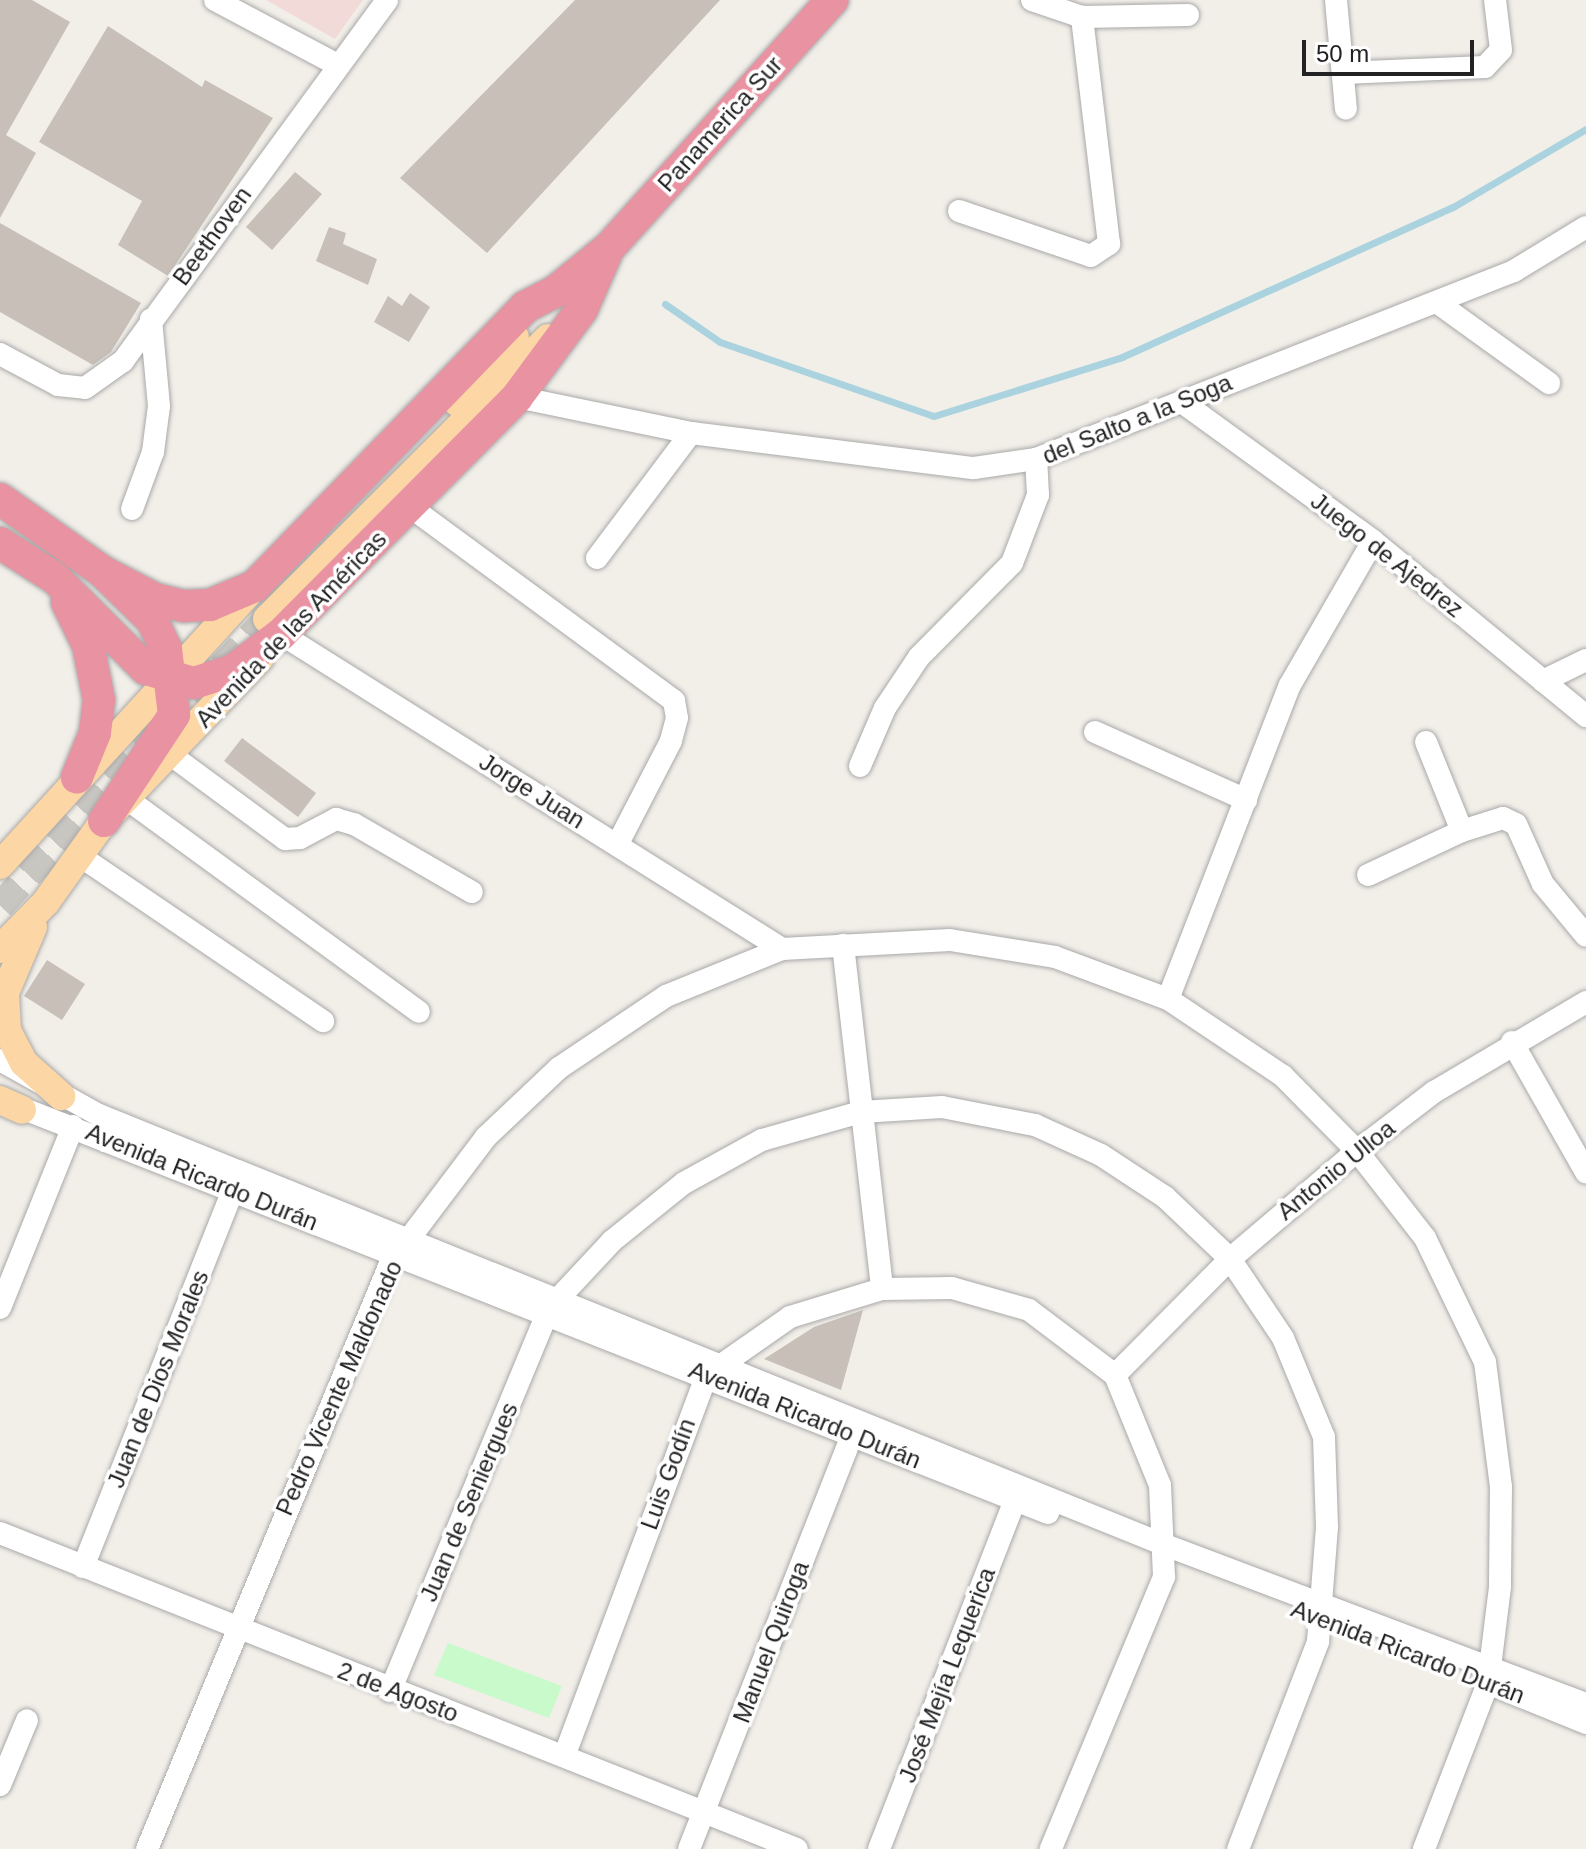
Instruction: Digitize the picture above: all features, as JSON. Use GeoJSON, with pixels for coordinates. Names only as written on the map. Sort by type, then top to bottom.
{"type":"FeatureCollection","features":[{"type":"Feature","properties":{"kind":"highway","name":"Panamerica Sur"},"geometry":{"type":"LineString","coordinates":[[609,248],[832,0]]}},
{"type":"Feature","properties":{"kind":"highway","name":"Avenida de las Américas"},"geometry":{"type":"LineString","coordinates":[[265,613],[525,307],[555,292],[609,248]]}},
{"type":"Feature","properties":{"kind":"highway","name":"Avenida de las Américas"},"geometry":{"type":"LineString","coordinates":[[265,613],[409,506],[517,397],[582,309],[609,248]]}},
{"type":"Feature","properties":{"kind":"highway"},"geometry":{"type":"LineString","coordinates":[[0,499],[103,572],[155,599],[184,606],[210,605],[265,613],[216,678],[194,683],[170,678],[143,667],[55,578],[0,543]]}},
{"type":"Feature","properties":{"kind":"highway"},"geometry":{"type":"LineString","coordinates":[[103,572],[152,620],[166,649],[174,715],[115,810]]}},
{"type":"Feature","properties":{"kind":"highway"},"geometry":{"type":"LineString","coordinates":[[55,578],[88,645],[99,700],[95,733],[77,777]]}},
{"type":"Feature","properties":{"kind":"main road","name":"Avenida de las Américas"},"geometry":{"type":"LineString","coordinates":[[0,865],[170,678],[265,613],[582,309]]}},
{"type":"Feature","properties":{"kind":"main road","name":"Avenida de las Américas"},"geometry":{"type":"LineString","coordinates":[[0,949],[46,902],[115,810],[171,755],[265,613]]}},
{"type":"Feature","properties":{"kind":"main road"},"geometry":{"type":"LineString","coordinates":[[46,902],[14,962],[5,993],[7,1030],[24,1063],[61,1096]]}},
{"type":"Feature","properties":{"kind":"street"},"geometry":{"type":"LineString","coordinates":[[215,0],[338,65]]}},
{"type":"Feature","properties":{"kind":"street","name":"Beethoven"},"geometry":{"type":"LineString","coordinates":[[0,354],[58,385],[85,388],[123,361],[387,0]]}},
{"type":"Feature","properties":{"kind":"street"},"geometry":{"type":"LineString","coordinates":[[1032,0],[1082,17],[1188,15]]}},
{"type":"Feature","properties":{"kind":"street"},"geometry":{"type":"LineString","coordinates":[[1336,0],[1346,109]]}},
{"type":"Feature","properties":{"kind":"street"},"geometry":{"type":"LineString","coordinates":[[1343,73],[1485,67],[1501,50],[1495,0]]}},
{"type":"Feature","properties":{"kind":"street"},"geometry":{"type":"LineString","coordinates":[[959,211],[1091,256],[1109,244],[1082,17]]}},
{"type":"Feature","properties":{"kind":"street","name":"del Salto a la Soga"},"geometry":{"type":"LineString","coordinates":[[517,397],[691,433],[974,468],[1036,459],[1514,271],[1586,227]]}},
{"type":"Feature","properties":{"kind":"street"},"geometry":{"type":"LineString","coordinates":[[1438,303],[1549,383]]}},
{"type":"Feature","properties":{"kind":"street"},"geometry":{"type":"LineString","coordinates":[[132,509],[153,452],[159,406],[151,319]]}},
{"type":"Feature","properties":{"kind":"street","name":"Juego de Ajedrez"},"geometry":{"type":"LineString","coordinates":[[1182,402],[1373,541],[1586,716]]}},
{"type":"Feature","properties":{"kind":"street"},"geometry":{"type":"LineString","coordinates":[[597,558],[691,433]]}},
{"type":"Feature","properties":{"kind":"street"},"geometry":{"type":"LineString","coordinates":[[860,766],[885,708],[919,657],[1012,563],[1038,495],[1036,459]]}},
{"type":"Feature","properties":{"kind":"street"},"geometry":{"type":"LineString","coordinates":[[409,506],[674,701],[677,718],[671,741],[617,845]]}},
{"type":"Feature","properties":{"kind":"street"},"geometry":{"type":"LineString","coordinates":[[1168,999],[1290,685],[1373,541]]}},
{"type":"Feature","properties":{"kind":"street","name":"Jorge Juan"},"geometry":{"type":"LineString","coordinates":[[265,613],[617,845],[782,949]]}},
{"type":"Feature","properties":{"kind":"street"},"geometry":{"type":"LineString","coordinates":[[1543,681],[1586,660]]}},
{"type":"Feature","properties":{"kind":"street"},"geometry":{"type":"LineString","coordinates":[[1095,732],[1246,800]]}},
{"type":"Feature","properties":{"kind":"street"},"geometry":{"type":"LineString","coordinates":[[1426,742],[1462,831]]}},
{"type":"Feature","properties":{"kind":"street"},"geometry":{"type":"LineString","coordinates":[[171,755],[285,839],[300,838],[336,819],[345,821],[472,892]]}},
{"type":"Feature","properties":{"kind":"street"},"geometry":{"type":"LineString","coordinates":[[115,810],[419,1012]]}},
{"type":"Feature","properties":{"kind":"street"},"geometry":{"type":"LineString","coordinates":[[1368,875],[1462,831],[1503,818],[1516,824],[1543,884],[1586,936]]}},
{"type":"Feature","properties":{"kind":"street"},"geometry":{"type":"LineString","coordinates":[[80,856],[323,1021]]}},
{"type":"Feature","properties":{"kind":"street","name":"Pedro Vicente Maldonado"},"geometry":{"type":"LineString","coordinates":[[147,1849],[234,1629],[402,1246],[486,1137],[559,1068],[666,996],[782,949],[950,940],[1055,957],[1168,999],[1283,1076],[1357,1151],[1425,1238],[1485,1362],[1501,1487],[1500,1587],[1489,1675],[1424,1849]]}},
{"type":"Feature","properties":{"kind":"street"},"geometry":{"type":"LineString","coordinates":[[843,945],[882,1289]]}},
{"type":"Feature","properties":{"kind":"street","name":"Antonio Ulloa"},"geometry":{"type":"LineString","coordinates":[[1115,1375],[1230,1259],[1357,1151],[1434,1092],[1512,1042],[1586,1002]]}},
{"type":"Feature","properties":{"kind":"street"},"geometry":{"type":"LineString","coordinates":[[1512,1042],[1586,1172]]}},
{"type":"Feature","properties":{"kind":"street","name":"Avenida Ricardo Durán"},"geometry":{"type":"LineString","coordinates":[[0,1060],[61,1096],[402,1246],[715,1369],[1165,1560]]}},
{"type":"Feature","properties":{"kind":"street","name":"Avenida Ricardo Durán"},"geometry":{"type":"LineString","coordinates":[[7,1103],[233,1190],[402,1246]]}},
{"type":"Feature","properties":{"kind":"street","name":"Juan de Seniergues"},"geometry":{"type":"LineString","coordinates":[[390,1691],[553,1306],[612,1241],[684,1183],[762,1140],[861,1112],[942,1107],[1035,1125],[1101,1155],[1165,1197],[1230,1259],[1283,1338],[1324,1437],[1323,1612],[1318,1642],[1238,1849]]}},
{"type":"Feature","properties":{"kind":"street"},"geometry":{"type":"LineString","coordinates":[[0,1308],[73,1126]]}},
{"type":"Feature","properties":{"kind":"street","name":"Juan de Dios Morales"},"geometry":{"type":"LineString","coordinates":[[83,1567],[233,1190]]}},
{"type":"Feature","properties":{"kind":"street"},"geometry":{"type":"LineString","coordinates":[[715,1369],[790,1317],[882,1289],[952,1288],[1029,1310],[1115,1375],[1152,1458],[1165,1560],[1051,1849]]}},
{"type":"Feature","properties":{"kind":"street","name":"Avenida Ricardo Durán"},"geometry":{"type":"LineString","coordinates":[[715,1369],[852,1435],[1165,1560],[1323,1612],[1489,1675],[1586,1704]]}},
{"type":"Feature","properties":{"kind":"street","name":"Luis Godín"},"geometry":{"type":"LineString","coordinates":[[565,1754],[715,1369]]}},
{"type":"Feature","properties":{"kind":"street","name":"Manuel Quiroga"},"geometry":{"type":"LineString","coordinates":[[689,1849],[852,1435]]}},
{"type":"Feature","properties":{"kind":"street","name":"José Mejía Lequerica"},"geometry":{"type":"LineString","coordinates":[[879,1849],[1015,1500]]}},
{"type":"Feature","properties":{"kind":"street","name":"2 de Agosto"},"geometry":{"type":"LineString","coordinates":[[0,1533],[390,1691],[565,1754],[797,1849]]}},
{"type":"Feature","properties":{"kind":"street","name":"Avenida Ricardo Durán"},"geometry":{"type":"LineString","coordinates":[[1489,1675],[1586,1723]]}},
{"type":"Feature","properties":{"kind":"street"},"geometry":{"type":"LineString","coordinates":[[0,1785],[27,1720]]}},
{"type":"Feature","properties":{"kind":"shaded area"},"geometry":{"type":"Polygon","coordinates":[[[266,0],[363,0],[335,39],[266,0]]]}},
{"type":"Feature","properties":{"kind":"green space"},"geometry":{"type":"Polygon","coordinates":[[[448,1643],[562,1686],[549,1718],[434,1675],[448,1643]]]}},
{"type":"Feature","properties":{"kind":"building"},"geometry":{"type":"Polygon","coordinates":[[[0,0],[32,0],[70,22],[6,135],[36,153],[0,218],[0,0]]]}},
{"type":"Feature","properties":{"kind":"building"},"geometry":{"type":"Polygon","coordinates":[[[575,0],[720,0],[487,253],[400,178],[575,0]]]}},
{"type":"Feature","properties":{"kind":"building"},"geometry":{"type":"Polygon","coordinates":[[[108,26],[202,87],[205,80],[273,118],[168,276],[118,245],[142,201],[39,142],[108,26]]]}},
{"type":"Feature","properties":{"kind":"building"},"geometry":{"type":"Polygon","coordinates":[[[295,172],[322,194],[272,250],[246,227],[295,172]]]}},
{"type":"Feature","properties":{"kind":"building"},"geometry":{"type":"Polygon","coordinates":[[[0,223],[141,303],[111,352],[93,365],[0,312],[0,223]]]}},
{"type":"Feature","properties":{"kind":"building"},"geometry":{"type":"Polygon","coordinates":[[[329,227],[346,233],[343,244],[377,259],[368,285],[316,261],[329,227]]]}},
{"type":"Feature","properties":{"kind":"building"},"geometry":{"type":"Polygon","coordinates":[[[410,293],[430,307],[409,342],[374,322],[388,296],[402,306],[410,293]]]}},
{"type":"Feature","properties":{"kind":"building"},"geometry":{"type":"Polygon","coordinates":[[[242,738],[316,793],[298,817],[224,761],[242,738]]]}},
{"type":"Feature","properties":{"kind":"building"},"geometry":{"type":"Polygon","coordinates":[[[47,960],[85,984],[62,1020],[24,996],[47,960]]]}},
{"type":"Feature","properties":{"kind":"building"},"geometry":{"type":"Polygon","coordinates":[[[863,1310],[841,1390],[764,1359],[814,1327],[863,1310]]]}},
{"type":"Feature","properties":{"kind":"waterway"},"geometry":{"type":"LineString","coordinates":[[665,304],[720,342],[934,416],[1122,357],[1453,207],[1586,129]]}},
{"type":"Feature","properties":{"kind":"tunnel"},"geometry":{"type":"LineString","coordinates":[[163,728],[267,619]]}},
{"type":"Feature","properties":{"kind":"tunnel"},"geometry":{"type":"LineString","coordinates":[[103,771],[170,703]]}},
{"type":"Feature","properties":{"kind":"tunnel"},"geometry":{"type":"LineString","coordinates":[[0,906],[129,765]]}}]}
